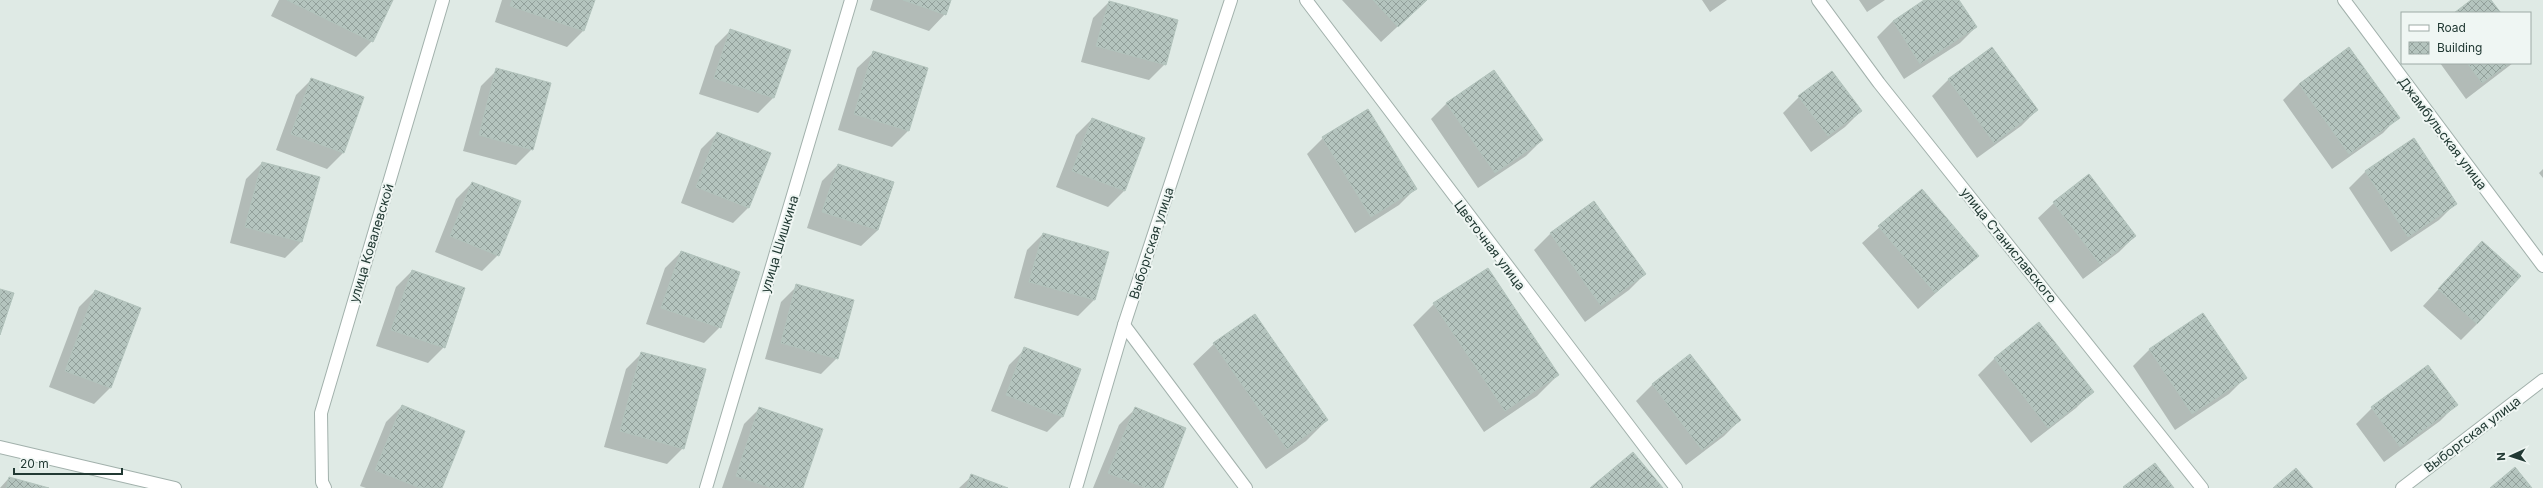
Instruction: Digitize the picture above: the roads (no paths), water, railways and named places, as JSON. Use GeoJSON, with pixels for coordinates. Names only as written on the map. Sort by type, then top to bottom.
{"type":"FeatureCollection","features":[{"type":"Feature","properties":{"kind":"street","name":"улица Ковалевской"},"geometry":{"type":"LineString","coordinates":[[325,488],[322,482],[321,413],[443,0]]}},
{"type":"Feature","properties":{"kind":"street","name":"улица Шишкина"},"geometry":{"type":"LineString","coordinates":[[706,488],[851,0]]}},
{"type":"Feature","properties":{"kind":"street","name":"Выборгская улица"},"geometry":{"type":"LineString","coordinates":[[1076,488],[1124,325],[1231,0]]}},
{"type":"Feature","properties":{"kind":"street","name":"Цветочная улица"},"geometry":{"type":"LineString","coordinates":[[1306,0],[1676,488]]}},
{"type":"Feature","properties":{"kind":"street","name":"улица Станиславского"},"geometry":{"type":"LineString","coordinates":[[1818,0],[1879,82],[2202,488]]}},
{"type":"Feature","properties":{"kind":"street","name":"Джамбульская улица"},"geometry":{"type":"LineString","coordinates":[[2344,0],[2543,266]]}},
{"type":"Feature","properties":{"kind":"street"},"geometry":{"type":"LineString","coordinates":[[1124,325],[1246,488]]}},
{"type":"Feature","properties":{"kind":"street","name":"Выборгская улица"},"geometry":{"type":"LineString","coordinates":[[2402,488],[2543,380]]}},
{"type":"Feature","properties":{"kind":"street"},"geometry":{"type":"LineString","coordinates":[[0,446],[130,482],[175,488]]}}]}
